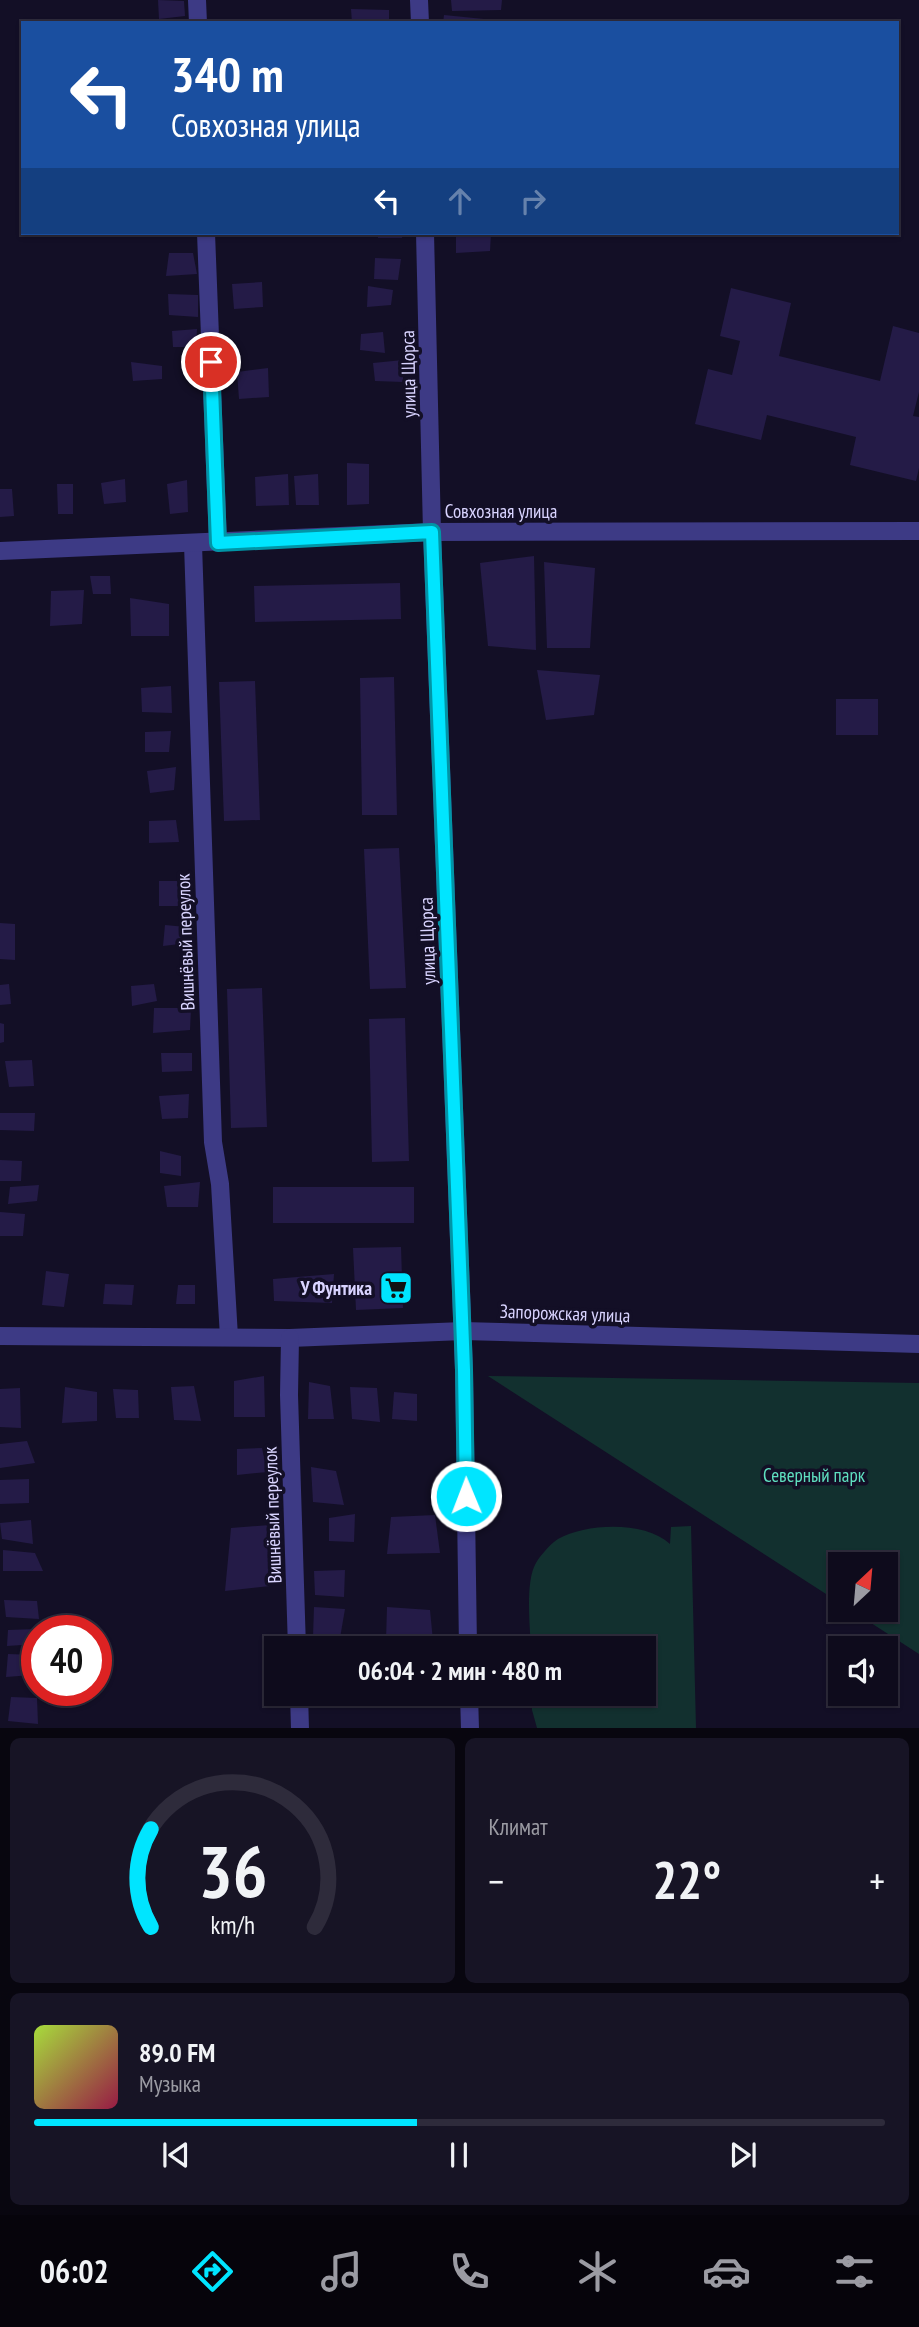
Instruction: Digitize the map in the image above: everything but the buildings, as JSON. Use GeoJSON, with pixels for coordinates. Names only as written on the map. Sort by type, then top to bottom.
{"type":"FeatureCollection","features":[{"type":"Feature","properties":{"kind":"street"},"geometry":{"type":"LineString","coordinates":[[197,0],[198,21]]}},
{"type":"Feature","properties":{"kind":"street"},"geometry":{"type":"LineString","coordinates":[[419,0],[420,21]]}},
{"type":"Feature","properties":{"kind":"street"},"geometry":{"type":"LineString","coordinates":[[206,235],[218,543]]}},
{"type":"Feature","properties":{"kind":"street","name":"улица Щорса"},"geometry":{"type":"LineString","coordinates":[[425,235],[432,532],[463,1331],[468,1636]]}},
{"type":"Feature","properties":{"kind":"street","name":"Совхозная улица"},"geometry":{"type":"LineString","coordinates":[[0,551],[432,532],[919,531]]}},
{"type":"Feature","properties":{"kind":"street","name":"Вишнёвый переулок"},"geometry":{"type":"LineString","coordinates":[[193,544],[213,1142],[220,1184],[229,1337]]}},
{"type":"Feature","properties":{"kind":"street","name":"Запорожская улица"},"geometry":{"type":"LineString","coordinates":[[0,1336],[290,1338],[463,1331],[919,1344]]}},
{"type":"Feature","properties":{"kind":"street","name":"Вишнёвый переулок"},"geometry":{"type":"LineString","coordinates":[[290,1338],[289,1395],[297,1636]]}},
{"type":"Feature","properties":{"kind":"street"},"geometry":{"type":"LineString","coordinates":[[299,1706],[300,1728]]}},
{"type":"Feature","properties":{"kind":"street"},"geometry":{"type":"LineString","coordinates":[[469,1706],[470,1728]]}},
{"type":"Feature","properties":{"kind":"green space","name":"Северный парк"},"geometry":{"type":"Polygon","coordinates":[[[488,1376],[919,1383],[919,1654],[898,1640],[898,1636],[891,1636],[870,1622],[898,1622],[898,1552],[828,1552],[828,1595],[488,1376]]]}},
{"type":"Feature","properties":{"kind":"green space"},"geometry":{"type":"Polygon","coordinates":[[[691,1526],[696,1728],[537,1728],[532,1706],[656,1706],[656,1636],[530,1636],[530,1581],[540,1557],[558,1539],[584,1530],[600,1527],[631,1528],[646,1531],[670,1544],[671,1527],[691,1526]]]}},
{"type":"Feature","properties":{"kind":"place","name":"У Фунтика"},"geometry":{"type":"Point","coordinates":[396,1288]}},
{"type":"Feature","properties":{"kind":"route"},"geometry":{"type":"LineString","coordinates":[[211,362],[218,543],[432,532],[464,1370],[466,1496]]}}]}
